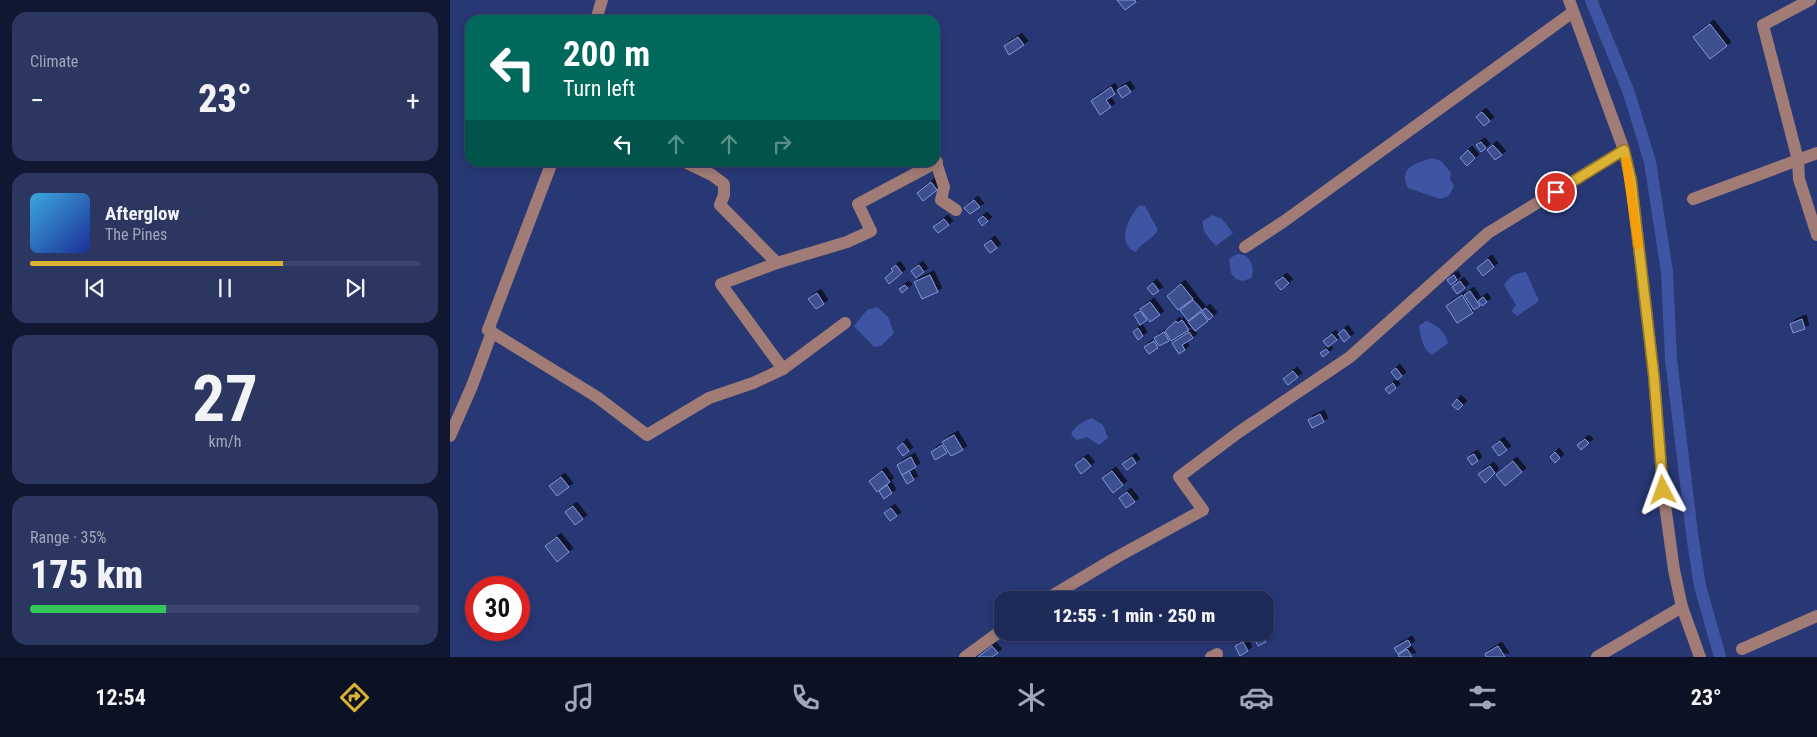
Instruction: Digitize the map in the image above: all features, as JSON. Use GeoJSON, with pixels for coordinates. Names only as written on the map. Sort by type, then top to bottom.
{"type":"FeatureCollection","features":[{"type":"Feature","properties":{"kind":"street"},"geometry":{"type":"LineString","coordinates":[[598,15],[602,0]]}},
{"type":"Feature","properties":{"kind":"street"},"geometry":{"type":"LineString","coordinates":[[1568,0],[1624,150],[1631,180],[1654,377],[1663,490],[1682,607],[1700,657]]}},
{"type":"Feature","properties":{"kind":"street"},"geometry":{"type":"LineString","coordinates":[[1810,0],[1763,25],[1798,160],[1799,179],[1817,235]]}},
{"type":"Feature","properties":{"kind":"street"},"geometry":{"type":"LineString","coordinates":[[1245,247],[1283,222],[1573,12]]}},
{"type":"Feature","properties":{"kind":"street"},"geometry":{"type":"LineString","coordinates":[[1061,591],[1117,556],[1203,510],[1179,478],[1239,432],[1350,357],[1488,233],[1624,150]]}},
{"type":"Feature","properties":{"kind":"street"},"geometry":{"type":"LineString","coordinates":[[1693,199],[1817,153]]}},
{"type":"Feature","properties":{"kind":"street"},"geometry":{"type":"LineString","coordinates":[[550,167],[488,330],[598,397],[647,435],[710,398],[753,383],[783,369],[844,323]]}},
{"type":"Feature","properties":{"kind":"street"},"geometry":{"type":"LineString","coordinates":[[695,167],[712,175],[724,184],[724,195],[720,204],[777,263]]}},
{"type":"Feature","properties":{"kind":"street"},"geometry":{"type":"LineString","coordinates":[[783,369],[721,284],[777,263],[848,242],[870,231],[858,204],[924,167]]}},
{"type":"Feature","properties":{"kind":"street"},"geometry":{"type":"LineString","coordinates":[[938,167],[944,187],[941,200],[956,210]]}},
{"type":"Feature","properties":{"kind":"street"},"geometry":{"type":"LineString","coordinates":[[450,436],[472,386],[492,332]]}},
{"type":"Feature","properties":{"kind":"street"},"geometry":{"type":"LineString","coordinates":[[1597,657],[1682,607]]}},
{"type":"Feature","properties":{"kind":"street"},"geometry":{"type":"LineString","coordinates":[[1742,649],[1817,616]]}},
{"type":"Feature","properties":{"kind":"street"},"geometry":{"type":"LineString","coordinates":[[965,657],[994,636]]}},
{"type":"Feature","properties":{"kind":"water"},"geometry":{"type":"Polygon","coordinates":[[[1432,158],[1441,161],[1451,173],[1450,179],[1454,186],[1449,196],[1440,199],[1408,188],[1406,181],[1405,175],[1410,167],[1432,158]]]}},
{"type":"Feature","properties":{"kind":"water"},"geometry":{"type":"Polygon","coordinates":[[[1140,205],[1145,206],[1158,230],[1136,252],[1126,243],[1125,237],[1128,223],[1140,205]]]}},
{"type":"Feature","properties":{"kind":"water"},"geometry":{"type":"Polygon","coordinates":[[[1212,215],[1222,219],[1233,233],[1216,246],[1203,229],[1203,221],[1212,215]]]}},
{"type":"Feature","properties":{"kind":"water"},"geometry":{"type":"Polygon","coordinates":[[[1237,254],[1245,255],[1249,260],[1253,269],[1251,278],[1243,281],[1236,279],[1231,273],[1229,259],[1237,254]]]}},
{"type":"Feature","properties":{"kind":"water"},"geometry":{"type":"Polygon","coordinates":[[[1526,272],[1539,301],[1517,316],[1511,311],[1516,305],[1504,285],[1513,276],[1526,272]]]}},
{"type":"Feature","properties":{"kind":"water"},"geometry":{"type":"Polygon","coordinates":[[[877,307],[888,317],[894,333],[881,346],[874,347],[854,326],[867,310],[877,307]]]}},
{"type":"Feature","properties":{"kind":"water"},"geometry":{"type":"Polygon","coordinates":[[[1426,321],[1440,329],[1448,343],[1432,355],[1424,346],[1420,334],[1419,326],[1426,321]]]}},
{"type":"Feature","properties":{"kind":"water"},"geometry":{"type":"Polygon","coordinates":[[[1092,418],[1103,425],[1108,438],[1099,445],[1087,437],[1077,440],[1071,435],[1077,426],[1092,418]]]}},
{"type":"Feature","properties":{"kind":"building"},"geometry":{"type":"Polygon","coordinates":[[[1117,0],[1135,0],[1136,2],[1125,10],[1117,0]]]}},
{"type":"Feature","properties":{"kind":"building"},"geometry":{"type":"Polygon","coordinates":[[[1710,24],[1727,46],[1710,59],[1693,37],[1710,24]]]}},
{"type":"Feature","properties":{"kind":"building"},"geometry":{"type":"Polygon","coordinates":[[[1018,37],[1024,45],[1009,55],[1004,46],[1018,37]]]}},
{"type":"Feature","properties":{"kind":"building"},"geometry":{"type":"Polygon","coordinates":[[[1126,85],[1131,92],[1122,98],[1117,90],[1126,85]]]}},
{"type":"Feature","properties":{"kind":"building"},"geometry":{"type":"Polygon","coordinates":[[[1111,87],[1115,94],[1106,100],[1111,107],[1100,115],[1091,101],[1111,87]]]}},
{"type":"Feature","properties":{"kind":"building"},"geometry":{"type":"Polygon","coordinates":[[[1482,112],[1490,121],[1484,126],[1476,117],[1482,112]]]}},
{"type":"Feature","properties":{"kind":"building"},"geometry":{"type":"Polygon","coordinates":[[[1481,142],[1486,148],[1481,152],[1476,145],[1481,142]]]}},
{"type":"Feature","properties":{"kind":"building"},"geometry":{"type":"Polygon","coordinates":[[[1493,145],[1502,155],[1495,160],[1487,150],[1493,145]]]}},
{"type":"Feature","properties":{"kind":"building"},"geometry":{"type":"Polygon","coordinates":[[[1468,150],[1475,158],[1467,166],[1460,158],[1468,150]]]}},
{"type":"Feature","properties":{"kind":"building"},"geometry":{"type":"Polygon","coordinates":[[[931,182],[937,190],[923,201],[917,193],[931,182]]]}},
{"type":"Feature","properties":{"kind":"building"},"geometry":{"type":"Polygon","coordinates":[[[974,200],[980,207],[970,214],[964,208],[974,200]]]}},
{"type":"Feature","properties":{"kind":"building"},"geometry":{"type":"Polygon","coordinates":[[[983,216],[988,221],[982,226],[978,220],[983,216]]]}},
{"type":"Feature","properties":{"kind":"building"},"geometry":{"type":"Polygon","coordinates":[[[944,219],[949,225],[938,233],[933,227],[944,219]]]}},
{"type":"Feature","properties":{"kind":"building"},"geometry":{"type":"Polygon","coordinates":[[[991,240],[997,248],[990,253],[984,245],[991,240]]]}},
{"type":"Feature","properties":{"kind":"building"},"geometry":{"type":"Polygon","coordinates":[[[1488,259],[1494,267],[1483,276],[1477,268],[1488,259]]]}},
{"type":"Feature","properties":{"kind":"building"},"geometry":{"type":"Polygon","coordinates":[[[896,265],[902,273],[889,284],[885,278],[893,271],[891,269],[896,265]]]}},
{"type":"Feature","properties":{"kind":"building"},"geometry":{"type":"Polygon","coordinates":[[[919,265],[924,272],[916,278],[911,271],[919,265]]]}},
{"type":"Feature","properties":{"kind":"building"},"geometry":{"type":"Polygon","coordinates":[[[930,275],[938,292],[922,299],[914,282],[930,275]]]}},
{"type":"Feature","properties":{"kind":"building"},"geometry":{"type":"Polygon","coordinates":[[[1454,275],[1457,280],[1451,285],[1447,280],[1454,275]]]}},
{"type":"Feature","properties":{"kind":"building"},"geometry":{"type":"Polygon","coordinates":[[[1283,277],[1289,283],[1281,290],[1275,283],[1283,277]]]}},
{"type":"Feature","properties":{"kind":"building"},"geometry":{"type":"Polygon","coordinates":[[[1460,281],[1465,288],[1457,294],[1452,287],[1460,281]]]}},
{"type":"Feature","properties":{"kind":"building"},"geometry":{"type":"Polygon","coordinates":[[[1153,283],[1159,291],[1153,295],[1147,288],[1153,283]]]}},
{"type":"Feature","properties":{"kind":"building"},"geometry":{"type":"Polygon","coordinates":[[[1181,284],[1193,299],[1178,310],[1167,296],[1181,284]]]}},
{"type":"Feature","properties":{"kind":"building"},"geometry":{"type":"Polygon","coordinates":[[[905,285],[908,288],[902,293],[899,289],[905,285]]]}},
{"type":"Feature","properties":{"kind":"building"},"geometry":{"type":"Polygon","coordinates":[[[1470,291],[1480,306],[1474,310],[1464,295],[1470,291]]]}},
{"type":"Feature","properties":{"kind":"building"},"geometry":{"type":"Polygon","coordinates":[[[817,293],[824,304],[816,309],[808,299],[817,293]]]}},
{"type":"Feature","properties":{"kind":"building"},"geometry":{"type":"Polygon","coordinates":[[[1462,295],[1473,313],[1457,323],[1446,306],[1462,295]]]}},
{"type":"Feature","properties":{"kind":"building"},"geometry":{"type":"Polygon","coordinates":[[[1483,297],[1487,302],[1482,306],[1478,301],[1483,297]]]}},
{"type":"Feature","properties":{"kind":"building"},"geometry":{"type":"Polygon","coordinates":[[[1193,300],[1202,310],[1188,321],[1180,310],[1193,300]]]}},
{"type":"Feature","properties":{"kind":"building"},"geometry":{"type":"Polygon","coordinates":[[[1150,302],[1160,315],[1150,322],[1140,309],[1150,302]]]}},
{"type":"Feature","properties":{"kind":"building"},"geometry":{"type":"Polygon","coordinates":[[[1206,308],[1213,316],[1209,320],[1202,311],[1206,308]]]}},
{"type":"Feature","properties":{"kind":"building"},"geometry":{"type":"Polygon","coordinates":[[[1140,311],[1147,320],[1140,325],[1134,315],[1140,311]]]}},
{"type":"Feature","properties":{"kind":"building"},"geometry":{"type":"Polygon","coordinates":[[[1201,312],[1208,321],[1195,331],[1188,322],[1201,312]]]}},
{"type":"Feature","properties":{"kind":"building"},"geometry":{"type":"Polygon","coordinates":[[[1802,319],[1805,329],[1793,333],[1790,324],[1802,319]]]}},
{"type":"Feature","properties":{"kind":"building"},"geometry":{"type":"Polygon","coordinates":[[[1182,320],[1189,330],[1171,341],[1165,331],[1176,321],[1178,323],[1182,320]]]}},
{"type":"Feature","properties":{"kind":"building"},"geometry":{"type":"Polygon","coordinates":[[[1138,328],[1143,336],[1138,340],[1133,332],[1138,328]]]}},
{"type":"Feature","properties":{"kind":"building"},"geometry":{"type":"Polygon","coordinates":[[[1344,329],[1350,337],[1344,342],[1338,334],[1344,329]]]}},
{"type":"Feature","properties":{"kind":"building"},"geometry":{"type":"Polygon","coordinates":[[[1164,332],[1169,341],[1159,346],[1154,338],[1164,332]]]}},
{"type":"Feature","properties":{"kind":"building"},"geometry":{"type":"Polygon","coordinates":[[[1189,332],[1193,338],[1182,345],[1185,350],[1179,354],[1172,343],[1189,332]]]}},
{"type":"Feature","properties":{"kind":"building"},"geometry":{"type":"Polygon","coordinates":[[[1332,334],[1337,340],[1328,347],[1323,341],[1332,334]]]}},
{"type":"Feature","properties":{"kind":"building"},"geometry":{"type":"Polygon","coordinates":[[[1154,341],[1158,348],[1149,354],[1144,347],[1154,341]]]}},
{"type":"Feature","properties":{"kind":"building"},"geometry":{"type":"Polygon","coordinates":[[[1326,349],[1329,352],[1323,357],[1320,353],[1326,349]]]}},
{"type":"Feature","properties":{"kind":"building"},"geometry":{"type":"Polygon","coordinates":[[[1396,368],[1402,376],[1397,380],[1391,372],[1396,368]]]}},
{"type":"Feature","properties":{"kind":"building"},"geometry":{"type":"Polygon","coordinates":[[[1293,371],[1298,377],[1288,385],[1283,379],[1293,371]]]}},
{"type":"Feature","properties":{"kind":"building"},"geometry":{"type":"Polygon","coordinates":[[[1393,383],[1396,388],[1389,394],[1385,389],[1393,383]]]}},
{"type":"Feature","properties":{"kind":"building"},"geometry":{"type":"Polygon","coordinates":[[[1457,399],[1463,405],[1458,410],[1452,405],[1457,399]]]}},
{"type":"Feature","properties":{"kind":"building"},"geometry":{"type":"Polygon","coordinates":[[[1320,414],[1324,422],[1312,428],[1308,420],[1320,414]]]}},
{"type":"Feature","properties":{"kind":"building"},"geometry":{"type":"Polygon","coordinates":[[[954,435],[963,450],[951,456],[942,442],[954,435]]]}},
{"type":"Feature","properties":{"kind":"building"},"geometry":{"type":"Polygon","coordinates":[[[1585,439],[1589,443],[1581,450],[1577,445],[1585,439]]]}},
{"type":"Feature","properties":{"kind":"building"},"geometry":{"type":"Polygon","coordinates":[[[1500,441],[1507,450],[1499,456],[1492,447],[1500,441]]]}},
{"type":"Feature","properties":{"kind":"building"},"geometry":{"type":"Polygon","coordinates":[[[903,443],[909,451],[903,456],[897,448],[903,443]]]}},
{"type":"Feature","properties":{"kind":"building"},"geometry":{"type":"Polygon","coordinates":[[[942,445],[947,453],[935,460],[931,452],[942,445]]]}},
{"type":"Feature","properties":{"kind":"building"},"geometry":{"type":"Polygon","coordinates":[[[1555,452],[1560,458],[1555,463],[1550,457],[1555,452]]]}},
{"type":"Feature","properties":{"kind":"building"},"geometry":{"type":"Polygon","coordinates":[[[1474,454],[1478,461],[1472,465],[1467,458],[1474,454]]]}},
{"type":"Feature","properties":{"kind":"building"},"geometry":{"type":"Polygon","coordinates":[[[911,457],[916,467],[902,475],[897,465],[911,457]]]}},
{"type":"Feature","properties":{"kind":"building"},"geometry":{"type":"Polygon","coordinates":[[[1132,457],[1136,463],[1127,470],[1122,464],[1132,457]]]}},
{"type":"Feature","properties":{"kind":"building"},"geometry":{"type":"Polygon","coordinates":[[[1084,458],[1091,466],[1081,474],[1075,465],[1084,458]]]}},
{"type":"Feature","properties":{"kind":"building"},"geometry":{"type":"Polygon","coordinates":[[[1513,461],[1522,472],[1505,486],[1496,475],[1513,461]]]}},
{"type":"Feature","properties":{"kind":"building"},"geometry":{"type":"Polygon","coordinates":[[[1490,466],[1495,473],[1485,483],[1478,474],[1490,466]]]}},
{"type":"Feature","properties":{"kind":"building"},"geometry":{"type":"Polygon","coordinates":[[[882,471],[890,482],[877,492],[869,481],[882,471]]]}},
{"type":"Feature","properties":{"kind":"building"},"geometry":{"type":"Polygon","coordinates":[[[909,471],[914,480],[907,484],[902,475],[909,471]]]}},
{"type":"Feature","properties":{"kind":"building"},"geometry":{"type":"Polygon","coordinates":[[[1112,471],[1123,485],[1113,493],[1102,478],[1112,471]]]}},
{"type":"Feature","properties":{"kind":"building"},"geometry":{"type":"Polygon","coordinates":[[[561,477],[569,487],[557,496],[549,486],[561,477]]]}},
{"type":"Feature","properties":{"kind":"building"},"geometry":{"type":"Polygon","coordinates":[[[887,485],[892,493],[884,499],[879,491],[887,485]]]}},
{"type":"Feature","properties":{"kind":"building"},"geometry":{"type":"Polygon","coordinates":[[[1127,492],[1135,502],[1126,508],[1119,498],[1127,492]]]}},
{"type":"Feature","properties":{"kind":"building"},"geometry":{"type":"Polygon","coordinates":[[[573,506],[583,519],[575,525],[565,512],[573,506]]]}},
{"type":"Feature","properties":{"kind":"building"},"geometry":{"type":"Polygon","coordinates":[[[891,508],[897,516],[890,521],[884,513],[891,508]]]}},
{"type":"Feature","properties":{"kind":"building"},"geometry":{"type":"Polygon","coordinates":[[[557,537],[569,552],[557,562],[545,546],[557,537]]]}},
{"type":"Feature","properties":{"kind":"building"},"geometry":{"type":"Polygon","coordinates":[[[1408,640],[1411,645],[1398,654],[1394,648],[1408,640]]]}},
{"type":"Feature","properties":{"kind":"building"},"geometry":{"type":"Polygon","coordinates":[[[1256,641],[1266,641],[1266,642],[1258,646],[1256,641]]]}},
{"type":"Feature","properties":{"kind":"building"},"geometry":{"type":"Polygon","coordinates":[[[1243,642],[1248,651],[1240,656],[1235,646],[1243,642]]]}},
{"type":"Feature","properties":{"kind":"building"},"geometry":{"type":"Polygon","coordinates":[[[992,646],[998,653],[992,657],[978,657],[992,646]]]}},
{"type":"Feature","properties":{"kind":"building"},"geometry":{"type":"Polygon","coordinates":[[[1498,646],[1505,657],[1486,657],[1485,654],[1498,646]]]}},
{"type":"Feature","properties":{"kind":"building"},"geometry":{"type":"Polygon","coordinates":[[[1407,649],[1412,657],[1399,657],[1398,655],[1407,649]]]}},
{"type":"Feature","properties":{"kind":"waterway"},"geometry":{"type":"LineString","coordinates":[[1591,0],[1629,93],[1650,162],[1667,272],[1671,359],[1693,541],[1700,586],[1720,657]]}},
{"type":"Feature","properties":{"kind":"slow traffic"},"geometry":{"type":"LineString","coordinates":[[1626,161],[1631,180],[1638,245]]}},
{"type":"Feature","properties":{"kind":"route"},"geometry":{"type":"LineString","coordinates":[[1556,192],[1624,150],[1631,180],[1654,377],[1663,490]]}}]}
